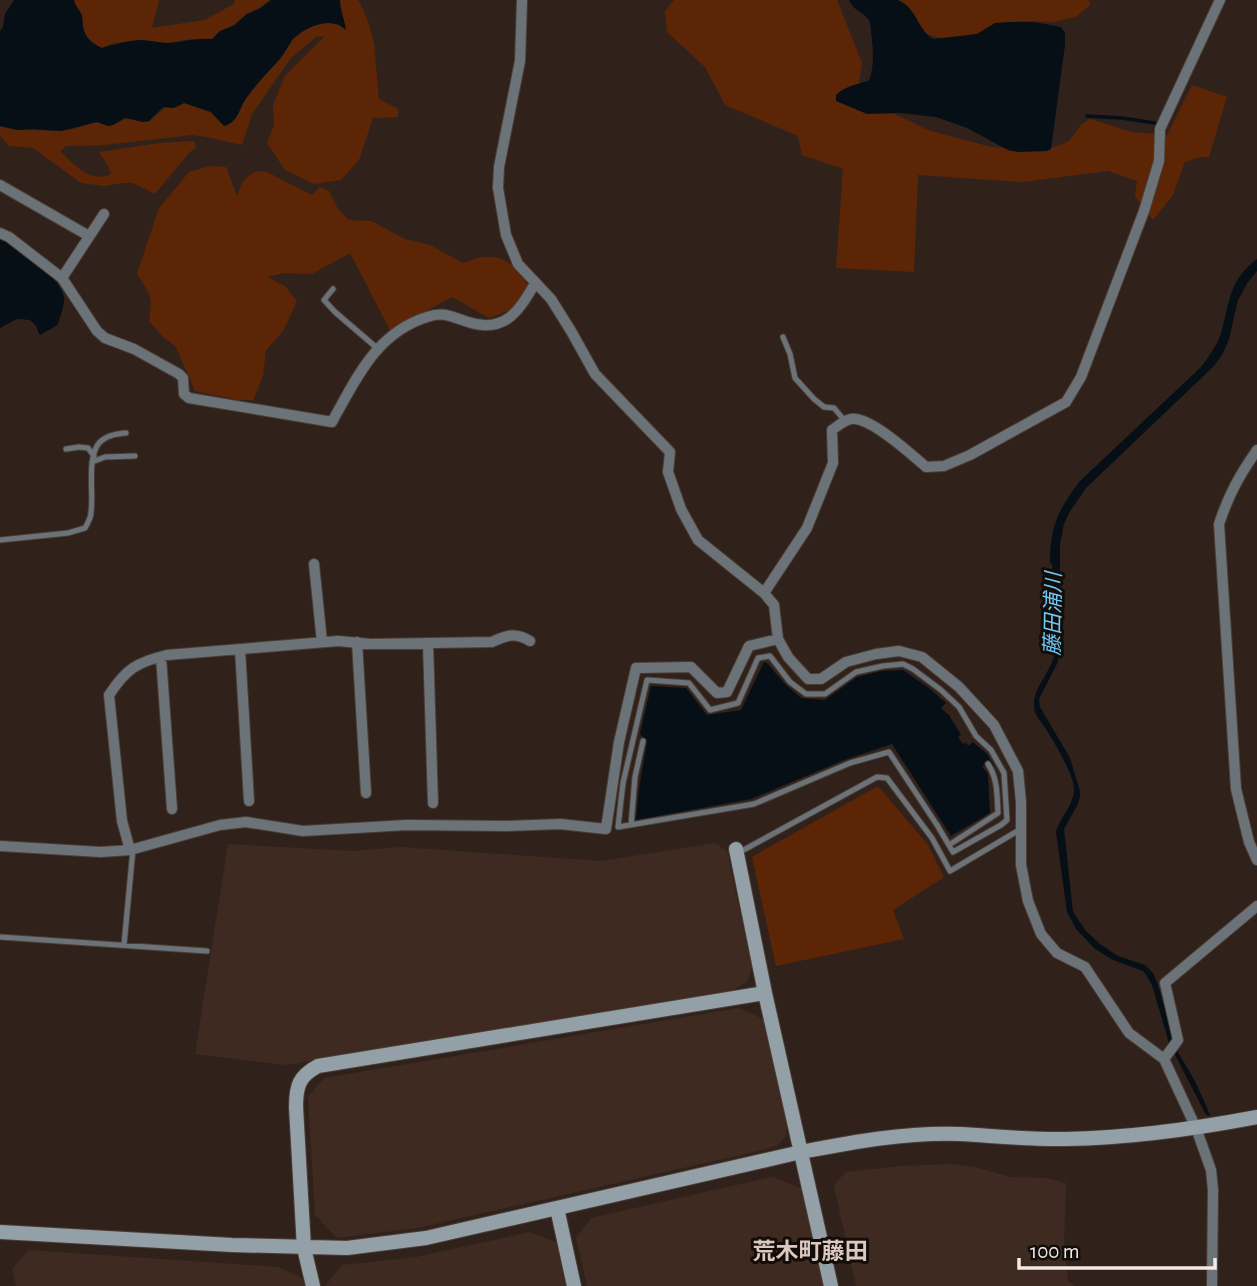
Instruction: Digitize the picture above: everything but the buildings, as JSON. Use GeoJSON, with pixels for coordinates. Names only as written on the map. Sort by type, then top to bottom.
{"type":"FeatureCollection","features":[{"type":"Feature","properties":{"kind":"street"},"geometry":{"type":"LineString","coordinates":[[522,0],[520,61],[499,167],[498,188],[506,234],[518,264],[551,299],[595,374],[670,452],[668,472],[681,509],[698,540],[764,593],[774,605],[778,639],[788,657],[808,679],[821,679],[846,662],[899,651],[922,657],[959,687],[994,725],[1018,771],[1021,865],[1028,901],[1041,934],[1056,953],[1085,967],[1129,1034],[1167,1056],[1196,1128],[1211,1170],[1212,1286]]}},
{"type":"Feature","properties":{"kind":"street"},"geometry":{"type":"LineString","coordinates":[[764,593],[807,528],[833,463],[832,430],[848,419],[859,419],[889,436],[926,467],[944,466],[970,455],[1066,402],[1081,377],[1143,211],[1159,160],[1160,129],[1220,0]]}},
{"type":"Feature","properties":{"kind":"street"},"geometry":{"type":"LineString","coordinates":[[0,185],[89,236]]}},
{"type":"Feature","properties":{"kind":"street"},"geometry":{"type":"LineString","coordinates":[[62,278],[104,214]]}},
{"type":"Feature","properties":{"kind":"street"},"geometry":{"type":"LineString","coordinates":[[0,233],[62,278],[97,331],[105,338],[134,349],[180,374],[183,378],[184,394],[189,398],[332,422],[377,348],[400,329],[426,317],[444,313],[472,323],[489,325],[504,321],[517,312],[535,283]]}},
{"type":"Feature","properties":{"kind":"street"},"geometry":{"type":"LineString","coordinates":[[1257,450],[1227,497],[1219,524],[1236,789],[1249,842],[1257,860]]}},
{"type":"Feature","properties":{"kind":"street"},"geometry":{"type":"LineString","coordinates":[[314,564],[322,642]]}},
{"type":"Feature","properties":{"kind":"street"},"geometry":{"type":"LineString","coordinates":[[132,850],[122,821],[109,695],[118,680],[141,662],[161,657],[338,641],[492,642],[504,636],[521,635],[530,641]]}},
{"type":"Feature","properties":{"kind":"street"},"geometry":{"type":"LineString","coordinates":[[0,846],[101,852],[132,850],[220,825],[246,822],[303,831],[407,825],[560,824],[606,829],[619,742],[636,668],[691,667],[717,693],[727,692],[749,646],[778,639]]}},
{"type":"Feature","properties":{"kind":"street"},"geometry":{"type":"LineString","coordinates":[[357,642],[366,793]]}},
{"type":"Feature","properties":{"kind":"street"},"geometry":{"type":"LineString","coordinates":[[428,643],[433,803]]}},
{"type":"Feature","properties":{"kind":"street"},"geometry":{"type":"LineString","coordinates":[[240,649],[249,801]]}},
{"type":"Feature","properties":{"kind":"street"},"geometry":{"type":"LineString","coordinates":[[161,657],[172,809]]}},
{"type":"Feature","properties":{"kind":"street"},"geometry":{"type":"LineString","coordinates":[[736,852],[831,1286]]}},
{"type":"Feature","properties":{"kind":"street"},"geometry":{"type":"LineString","coordinates":[[1167,1056],[1178,1040],[1165,983],[1257,906]]}},
{"type":"Feature","properties":{"kind":"street"},"geometry":{"type":"LineString","coordinates":[[313,1286],[304,1248],[296,1095],[300,1080],[308,1071],[318,1066],[765,993]]}},
{"type":"Feature","properties":{"kind":"street"},"geometry":{"type":"LineString","coordinates":[[0,1232],[347,1248],[426,1238],[862,1140],[958,1134],[1064,1140],[1131,1136],[1257,1117]]}},
{"type":"Feature","properties":{"kind":"street"},"geometry":{"type":"LineString","coordinates":[[557,1208],[574,1286]]}},
{"type":"Feature","properties":{"kind":"lane"},"geometry":{"type":"LineString","coordinates":[[333,289],[324,300],[377,348]]}},
{"type":"Feature","properties":{"kind":"lane"},"geometry":{"type":"LineString","coordinates":[[783,337],[795,378],[814,399],[824,407],[834,408],[845,421]]}},
{"type":"Feature","properties":{"kind":"lane"},"geometry":{"type":"LineString","coordinates":[[0,540],[68,533],[85,528],[92,515],[93,459],[99,443],[112,435],[126,433]]}},
{"type":"Feature","properties":{"kind":"lane"},"geometry":{"type":"LineString","coordinates":[[66,449],[88,448],[93,459]]}},
{"type":"Feature","properties":{"kind":"lane"},"geometry":{"type":"LineString","coordinates":[[93,459],[135,456]]}},
{"type":"Feature","properties":{"kind":"lane"},"geometry":{"type":"LineString","coordinates":[[770,656],[790,682],[806,694],[825,694],[856,672],[903,664],[914,669],[959,707],[976,736],[991,750],[1004,773],[1007,820],[953,852],[889,752],[850,763],[754,804],[631,825],[618,827],[624,783],[647,680],[689,683],[710,710],[738,703],[758,659],[770,656]]}},
{"type":"Feature","properties":{"kind":"lane"},"geometry":{"type":"LineString","coordinates":[[631,825],[635,777],[643,741]]}},
{"type":"Feature","properties":{"kind":"lane"},"geometry":{"type":"LineString","coordinates":[[949,845],[998,813],[993,771],[988,764]]}},
{"type":"Feature","properties":{"kind":"lane"},"geometry":{"type":"LineString","coordinates":[[736,852],[877,777],[887,778],[932,838],[950,871],[1021,829]]}},
{"type":"Feature","properties":{"kind":"lane"},"geometry":{"type":"LineString","coordinates":[[124,945],[132,850]]}},
{"type":"Feature","properties":{"kind":"lane"},"geometry":{"type":"LineString","coordinates":[[0,937],[207,951]]}},
{"type":"Feature","properties":{"kind":"shaded area"},"geometry":{"type":"Polygon","coordinates":[[[14,0],[74,0],[82,16],[86,34],[102,48],[140,40],[168,43],[212,39],[220,31],[235,25],[247,14],[271,0],[340,0],[346,30],[333,23],[326,23],[318,24],[297,35],[244,101],[236,118],[224,126],[211,112],[184,103],[173,108],[163,107],[149,121],[143,122],[125,118],[108,126],[97,122],[61,131],[18,130],[0,126],[0,31],[5,14],[14,0]]]}},
{"type":"Feature","properties":{"kind":"shaded area"},"geometry":{"type":"Polygon","coordinates":[[[74,0],[159,0],[152,28],[204,20],[234,4],[235,0],[270,0],[220,31],[213,39],[167,43],[142,40],[114,43],[101,48],[85,34],[82,15],[74,0]]]}},
{"type":"Feature","properties":{"kind":"shaded area"},"geometry":{"type":"Polygon","coordinates":[[[340,0],[359,1],[374,44],[379,99],[398,109],[398,117],[373,118],[359,160],[341,180],[314,184],[285,170],[267,143],[274,125],[273,105],[285,76],[325,36],[316,37],[291,58],[252,114],[242,145],[192,135],[104,145],[66,146],[60,151],[90,175],[104,176],[111,174],[99,152],[194,141],[196,147],[155,194],[133,183],[104,186],[81,183],[33,148],[9,146],[0,136],[0,126],[16,130],[60,131],[96,122],[108,126],[127,118],[148,122],[166,107],[175,108],[184,103],[210,112],[224,126],[229,124],[236,118],[247,97],[297,36],[325,23],[339,25],[345,29],[340,0]]]}},
{"type":"Feature","properties":{"kind":"shaded area"},"geometry":{"type":"Polygon","coordinates":[[[674,0],[837,0],[862,63],[857,96],[928,130],[991,147],[1044,151],[1069,141],[1081,125],[1090,119],[1132,132],[1167,135],[1192,85],[1227,97],[1209,157],[1185,162],[1173,195],[1153,220],[1135,196],[1137,181],[1108,171],[1023,182],[918,175],[914,272],[836,268],[843,169],[802,155],[798,136],[725,105],[705,67],[667,32],[665,11],[674,0]]]}},
{"type":"Feature","properties":{"kind":"shaded area"},"geometry":{"type":"Polygon","coordinates":[[[849,0],[898,0],[909,8],[933,39],[977,34],[995,23],[1034,22],[1061,27],[1065,33],[1065,45],[1051,149],[1018,152],[1008,150],[967,128],[936,117],[900,113],[867,114],[836,101],[836,95],[843,89],[869,81],[872,66],[870,22],[849,0]]]}},
{"type":"Feature","properties":{"kind":"shaded area"},"geometry":{"type":"Polygon","coordinates":[[[887,0],[1088,0],[1091,4],[1076,17],[1053,22],[1019,21],[952,41],[921,33],[887,0]]]}},
{"type":"Feature","properties":{"kind":"shaded area"},"geometry":{"type":"Polygon","coordinates":[[[210,166],[226,167],[237,196],[243,181],[254,172],[265,171],[312,195],[320,187],[329,191],[338,209],[349,220],[371,221],[405,239],[430,245],[463,263],[482,257],[500,258],[511,265],[529,286],[516,308],[489,318],[452,297],[390,330],[350,253],[312,274],[284,273],[267,277],[285,286],[297,301],[283,331],[266,350],[263,376],[253,400],[238,400],[195,391],[176,347],[149,321],[150,296],[137,274],[159,208],[189,172],[210,166]]]}},
{"type":"Feature","properties":{"kind":"shaded area"},"geometry":{"type":"Polygon","coordinates":[[[0,237],[37,263],[61,289],[64,300],[58,324],[41,335],[30,320],[17,319],[0,328],[0,237]]]}},
{"type":"Feature","properties":{"kind":"shaded area"},"geometry":{"type":"Polygon","coordinates":[[[1257,259],[1257,271],[1238,300],[1229,339],[1214,366],[1086,488],[1069,513],[1060,544],[1058,662],[1039,699],[1040,707],[1070,758],[1080,791],[1077,806],[1064,829],[1073,912],[1086,931],[1100,944],[1118,956],[1145,965],[1153,973],[1178,1052],[1196,1083],[1210,1115],[1208,1116],[1169,1043],[1152,985],[1146,975],[1143,971],[1113,960],[1095,949],[1076,929],[1067,912],[1056,832],[1072,800],[1074,788],[1067,766],[1036,716],[1034,699],[1054,656],[1056,622],[1050,550],[1061,510],[1080,481],[1201,367],[1219,338],[1235,284],[1247,267],[1257,259]]]}},
{"type":"Feature","properties":{"kind":"shaded area"},"geometry":{"type":"Polygon","coordinates":[[[764,662],[801,698],[825,700],[857,677],[881,671],[903,670],[946,703],[941,708],[949,715],[961,735],[958,737],[963,744],[966,742],[968,746],[973,742],[987,754],[994,766],[988,770],[982,766],[988,774],[990,813],[951,836],[892,744],[844,760],[751,799],[636,820],[647,742],[640,734],[651,686],[686,688],[707,715],[741,710],[764,662]]]}},
{"type":"Feature","properties":{"kind":"shaded area"},"geometry":{"type":"Polygon","coordinates":[[[878,786],[928,845],[944,877],[893,910],[904,939],[776,966],[752,857],[878,786]]]}},
{"type":"Feature","properties":{"kind":"shaded area"},"geometry":{"type":"Polygon","coordinates":[[[715,843],[727,851],[752,967],[747,982],[733,990],[285,1065],[195,1054],[228,844],[354,851],[401,847],[601,861],[715,843]]]}},
{"type":"Feature","properties":{"kind":"shaded area"},"geometry":{"type":"Polygon","coordinates":[[[739,1008],[765,1020],[787,1124],[786,1136],[778,1145],[417,1228],[337,1238],[315,1215],[308,1097],[324,1078],[739,1008]]]}},
{"type":"Feature","properties":{"kind":"shaded area"},"geometry":{"type":"Polygon","coordinates":[[[952,1164],[975,1167],[1010,1177],[1047,1178],[1066,1183],[1064,1245],[1068,1281],[1075,1286],[856,1286],[834,1186],[845,1172],[952,1164]]]}},
{"type":"Feature","properties":{"kind":"shaded area"},"geometry":{"type":"Polygon","coordinates":[[[772,1177],[801,1188],[823,1286],[587,1286],[576,1238],[591,1218],[772,1177]]]}},
{"type":"Feature","properties":{"kind":"shaded area"},"geometry":{"type":"Polygon","coordinates":[[[530,1232],[556,1242],[566,1286],[325,1286],[342,1265],[416,1257],[530,1232]]]}},
{"type":"Feature","properties":{"kind":"shaded area"},"geometry":{"type":"Polygon","coordinates":[[[29,1250],[279,1267],[303,1279],[305,1286],[16,1286],[12,1269],[29,1250]]]}},
{"type":"Feature","properties":{"kind":"waterway"},"geometry":{"type":"LineString","coordinates":[[1087,116],[1155,123]]}},
{"type":"Feature","properties":{"kind":"district","name":"荒木町藤田"},"geometry":{"type":"Point","coordinates":[810,1251]}},
{"type":"Feature","properties":{"kind":"water label","name":"藤田浦川"},"geometry":{"type":"Point","coordinates":[1053,614]}}]}
